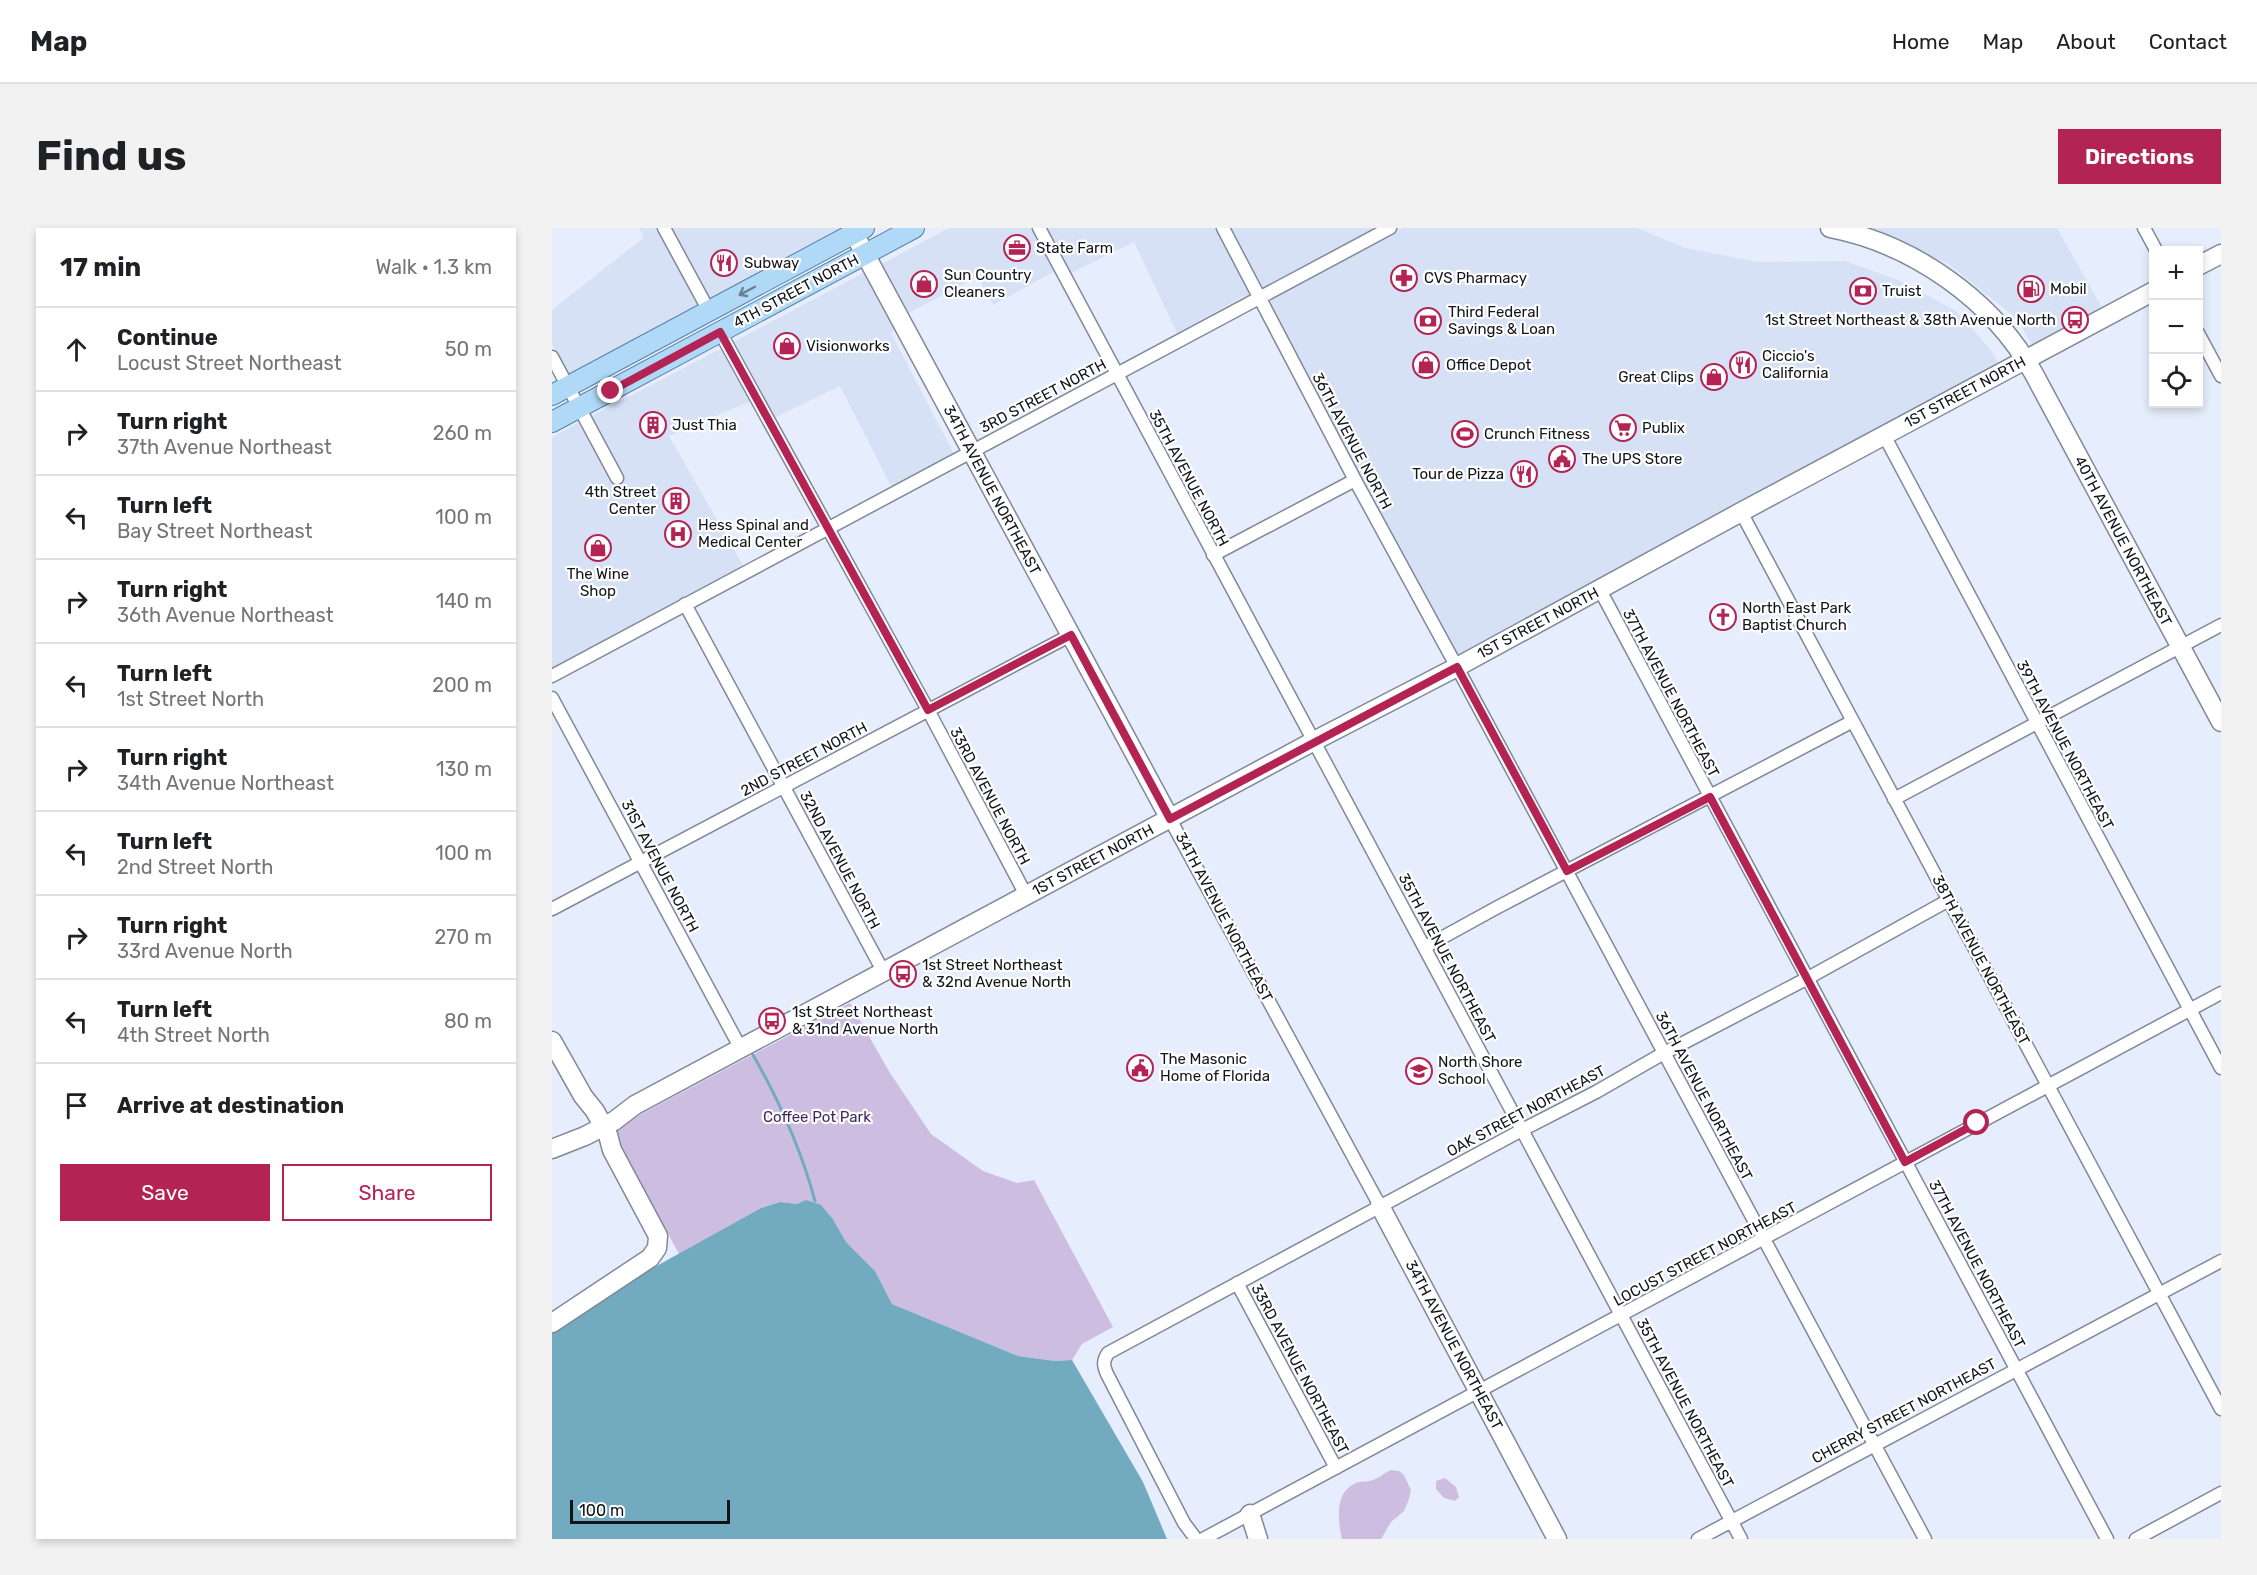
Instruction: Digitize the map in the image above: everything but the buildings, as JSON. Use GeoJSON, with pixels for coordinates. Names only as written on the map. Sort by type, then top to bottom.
{"type":"FeatureCollection","features":[{"type":"Feature","properties":{"kind":"main road","name":"4TH STREET NORTH"},"geometry":{"type":"LineString","coordinates":[[552,422],[914,228]]}},
{"type":"Feature","properties":{"kind":"main road","name":"4TH STREET NORTH"},"geometry":{"type":"LineString","coordinates":[[560,391],[856,230]]}},
{"type":"Feature","properties":{"kind":"main road"},"geometry":{"type":"LineString","coordinates":[[652,369],[662,350],[706,326],[710,320],[709,311]]}},
{"type":"Feature","properties":{"kind":"street"},"geometry":{"type":"LineString","coordinates":[[664,228],[709,311]]}},
{"type":"Feature","properties":{"kind":"street","name":"35TH AVENUE NORTH"},"geometry":{"type":"LineString","coordinates":[[1040,228],[1314,741]]}},
{"type":"Feature","properties":{"kind":"street","name":"36TH AVENUE NORTH"},"geometry":{"type":"LineString","coordinates":[[1223,228],[1355,480],[1457,667]]}},
{"type":"Feature","properties":{"kind":"street","name":"3RD STREET NORTH"},"geometry":{"type":"LineString","coordinates":[[552,676],[1390,228]]}},
{"type":"Feature","properties":{"kind":"street"},"geometry":{"type":"LineString","coordinates":[[1830,228],[1855,233],[1893,247],[1921,262],[1956,286],[1998,324],[2026,359]]}},
{"type":"Feature","properties":{"kind":"street"},"geometry":{"type":"LineString","coordinates":[[2144,228],[2154,246]]}},
{"type":"Feature","properties":{"kind":"street","name":"34TH AVENUE NORTHEAST"},"geometry":{"type":"LineString","coordinates":[[856,230],[865,254],[971,452],[1380,1206],[1557,1539]]}},
{"type":"Feature","properties":{"kind":"street"},"geometry":{"type":"LineString","coordinates":[[2203,264],[2221,254]]}},
{"type":"Feature","properties":{"kind":"street","name":"1ST STREET NORTH"},"geometry":{"type":"LineString","coordinates":[[556,1147],[1314,741],[1457,667],[2149,294]]}},
{"type":"Feature","properties":{"kind":"street","name":"33RD AVENUE NORTH"},"geometry":{"type":"LineString","coordinates":[[720,332],[928,710],[1026,895]]}},
{"type":"Feature","properties":{"kind":"street"},"geometry":{"type":"LineString","coordinates":[[2203,341],[2221,376]]}},
{"type":"Feature","properties":{"kind":"street"},"geometry":{"type":"LineString","coordinates":[[552,357],[560,391],[578,408],[617,478]]}},
{"type":"Feature","properties":{"kind":"street","name":"40TH AVENUE NORTHEAST"},"geometry":{"type":"LineString","coordinates":[[2026,359],[2221,722]]}},
{"type":"Feature","properties":{"kind":"street","name":"39TH AVENUE NORTHEAST"},"geometry":{"type":"LineString","coordinates":[[1884,435],[2221,1068]]}},
{"type":"Feature","properties":{"kind":"street"},"geometry":{"type":"LineString","coordinates":[[1214,555],[1355,480]]}},
{"type":"Feature","properties":{"kind":"street","name":"38TH AVENUE NORTHEAST"},"geometry":{"type":"LineString","coordinates":[[1741,512],[2221,1409]]}},
{"type":"Feature","properties":{"kind":"street","name":"37TH AVENUE NORTHEAST"},"geometry":{"type":"LineString","coordinates":[[1600,590],[2107,1539]]}},
{"type":"Feature","properties":{"kind":"street","name":"32ND AVENUE NORTH"},"geometry":{"type":"LineString","coordinates":[[685,604],[883,971]]}},
{"type":"Feature","properties":{"kind":"street"},"geometry":{"type":"LineString","coordinates":[[1894,799],[2221,625]]}},
{"type":"Feature","properties":{"kind":"street","name":"2ND STREET NORTH"},"geometry":{"type":"LineString","coordinates":[[552,909],[1071,635]]}},
{"type":"Feature","properties":{"kind":"street","name":"36TH AVENUE NORTHEAST"},"geometry":{"type":"LineString","coordinates":[[1457,667],[1925,1539]]}},
{"type":"Feature","properties":{"kind":"street","name":"31ST AVENUE NORTH"},"geometry":{"type":"LineString","coordinates":[[552,698],[741,1049]]}},
{"type":"Feature","properties":{"kind":"street"},"geometry":{"type":"LineString","coordinates":[[1425,947],[1853,721]]}},
{"type":"Feature","properties":{"kind":"street","name":"35TH AVENUE NORTHEAST"},"geometry":{"type":"LineString","coordinates":[[1314,741],[1376,861],[1425,947],[1741,1539]]}},
{"type":"Feature","properties":{"kind":"street","name":"OAK STREET NORTHEAST"},"geometry":{"type":"LineString","coordinates":[[1196,1539],[1184,1523],[1103,1367],[1104,1359],[1116,1347],[1596,1092],[1949,900]]}},
{"type":"Feature","properties":{"kind":"street","name":"LOCUST STREET NORTHEAST"},"geometry":{"type":"LineString","coordinates":[[1203,1539],[2221,993]]}},
{"type":"Feature","properties":{"kind":"street"},"geometry":{"type":"LineString","coordinates":[[552,1041],[597,1124],[600,1139],[612,1149],[658,1236],[657,1248],[650,1258],[552,1323]]}},
{"type":"Feature","properties":{"kind":"street","name":"CHERRY STREET NORTHEAST"},"geometry":{"type":"LineString","coordinates":[[1698,1539],[2221,1261]]}},
{"type":"Feature","properties":{"kind":"street","name":"33RD AVENUE NORTHEAST"},"geometry":{"type":"LineString","coordinates":[[1237,1283],[1336,1468]]}},
{"type":"Feature","properties":{"kind":"street"},"geometry":{"type":"LineString","coordinates":[[2136,1539],[2221,1493]]}},
{"type":"Feature","properties":{"kind":"street"},"geometry":{"type":"LineString","coordinates":[[1250,1514],[1258,1539]]}},
{"type":"Feature","properties":{"kind":"shaded area"},"geometry":{"type":"Polygon","coordinates":[[[640,228],[657,228],[701,309],[570,378],[552,344],[552,310],[643,238],[640,228]]]}},
{"type":"Feature","properties":{"kind":"shaded area"},"geometry":{"type":"Polygon","coordinates":[[[671,228],[844,228],[712,303],[671,228]]]}},
{"type":"Feature","properties":{"kind":"shaded area"},"geometry":{"type":"Polygon","coordinates":[[[949,228],[1032,228],[1055,271],[993,305],[980,281],[973,279],[905,315],[878,266],[949,228]]]}},
{"type":"Feature","properties":{"kind":"shaded area"},"geometry":{"type":"Polygon","coordinates":[[[1047,228],[1216,228],[1252,296],[1248,298],[1246,295],[1177,333],[1134,242],[1071,273],[1047,228]]]}},
{"type":"Feature","properties":{"kind":"shaded area"},"geometry":{"type":"Polygon","coordinates":[[[1230,228],[1378,228],[1263,290],[1230,228]]]}},
{"type":"Feature","properties":{"kind":"shaded area"},"geometry":{"type":"Polygon","coordinates":[[[1402,228],[1637,228],[1685,248],[1758,262],[1845,261],[1901,281],[1956,311],[1991,350],[2000,366],[1460,659],[1360,477],[1268,300],[1402,228]]]}},
{"type":"Feature","properties":{"kind":"shaded area"},"geometry":{"type":"Polygon","coordinates":[[[1858,228],[2057,228],[2104,311],[2034,348],[2016,318],[1947,263],[1858,228]]]}},
{"type":"Feature","properties":{"kind":"shaded area"},"geometry":{"type":"Polygon","coordinates":[[[867,271],[898,329],[891,333],[954,454],[892,488],[840,386],[774,418],[733,342],[867,271]]]}},
{"type":"Feature","properties":{"kind":"shaded area"},"geometry":{"type":"Polygon","coordinates":[[[722,348],[751,401],[669,436],[744,567],[552,669],[552,437],[579,422],[615,486],[625,480],[590,417],[722,348]]]}},
{"type":"Feature","properties":{"kind":"green space","name":"Coffee Pot Park"},"geometry":{"type":"Polygon","coordinates":[[[850,1003],[890,1073],[931,1134],[983,1171],[1017,1183],[1034,1180],[1113,1327],[1082,1344],[1072,1360],[1055,1361],[1018,1356],[892,1304],[875,1271],[846,1242],[831,1218],[806,1200],[797,1204],[780,1202],[761,1208],[679,1254],[617,1139],[618,1129],[632,1119],[850,1003]]]}},
{"type":"Feature","properties":{"kind":"green space"},"geometry":{"type":"Polygon","coordinates":[[[1391,1470],[1399,1471],[1404,1475],[1411,1490],[1404,1511],[1391,1522],[1381,1539],[1342,1539],[1339,1508],[1344,1493],[1356,1483],[1373,1480],[1391,1470]]]}},
{"type":"Feature","properties":{"kind":"green space"},"geometry":{"type":"Polygon","coordinates":[[[1445,1478],[1456,1487],[1459,1497],[1455,1501],[1444,1498],[1436,1489],[1436,1481],[1445,1478]]]}},
{"type":"Feature","properties":{"kind":"water"},"geometry":{"type":"Polygon","coordinates":[[[806,1200],[821,1205],[832,1218],[846,1242],[875,1271],[892,1304],[1018,1356],[1055,1361],[1072,1360],[1143,1482],[1167,1539],[552,1539],[552,1333],[626,1283],[761,1208],[780,1202],[797,1204],[806,1200]]]}},
{"type":"Feature","properties":{"kind":"waterway"},"geometry":{"type":"LineString","coordinates":[[753,1055],[789,1126],[815,1201]]}},
{"type":"Feature","properties":{"kind":"place","name":"State Farm"},"geometry":{"type":"Point","coordinates":[1017,248]}},
{"type":"Feature","properties":{"kind":"place","name":"Subway"},"geometry":{"type":"Point","coordinates":[724,263]}},
{"type":"Feature","properties":{"kind":"place","name":"CVS Pharmacy"},"geometry":{"type":"Point","coordinates":[1404,278]}},
{"type":"Feature","properties":{"kind":"place","name":"Sun Country Cleaners"},"geometry":{"type":"Point","coordinates":[924,284]}},
{"type":"Feature","properties":{"kind":"place","name":"Mobil"},"geometry":{"type":"Point","coordinates":[2031,289]}},
{"type":"Feature","properties":{"kind":"place","name":"Truist"},"geometry":{"type":"Point","coordinates":[1863,291]}},
{"type":"Feature","properties":{"kind":"place","name":"1st Street Northeast & 38th Avenue North"},"geometry":{"type":"Point","coordinates":[2075,320]}},
{"type":"Feature","properties":{"kind":"place","name":"Third Federal Savings & Loan"},"geometry":{"type":"Point","coordinates":[1428,321]}},
{"type":"Feature","properties":{"kind":"place","name":"Visionworks"},"geometry":{"type":"Point","coordinates":[787,346]}},
{"type":"Feature","properties":{"kind":"place","name":"Office Depot"},"geometry":{"type":"Point","coordinates":[1426,365]}},
{"type":"Feature","properties":{"kind":"place","name":"Ciccio's California"},"geometry":{"type":"Point","coordinates":[1743,365]}},
{"type":"Feature","properties":{"kind":"place","name":"Great Clips"},"geometry":{"type":"Point","coordinates":[1714,377]}},
{"type":"Feature","properties":{"kind":"place","name":"Just Thia"},"geometry":{"type":"Point","coordinates":[653,425]}},
{"type":"Feature","properties":{"kind":"place","name":"Publix"},"geometry":{"type":"Point","coordinates":[1623,428]}},
{"type":"Feature","properties":{"kind":"place","name":"Crunch Fitness"},"geometry":{"type":"Point","coordinates":[1465,434]}},
{"type":"Feature","properties":{"kind":"place","name":"The UPS Store"},"geometry":{"type":"Point","coordinates":[1562,459]}},
{"type":"Feature","properties":{"kind":"place","name":"Tour de Pizza"},"geometry":{"type":"Point","coordinates":[1524,474]}},
{"type":"Feature","properties":{"kind":"place","name":"4th Street Center"},"geometry":{"type":"Point","coordinates":[676,501]}},
{"type":"Feature","properties":{"kind":"place","name":"Hess Spinal and Medical Center"},"geometry":{"type":"Point","coordinates":[678,534]}},
{"type":"Feature","properties":{"kind":"place","name":"The Wine Shop"},"geometry":{"type":"Point","coordinates":[598,548]}},
{"type":"Feature","properties":{"kind":"place","name":"North East Park Baptist Church"},"geometry":{"type":"Point","coordinates":[1723,617]}},
{"type":"Feature","properties":{"kind":"place","name":"1st Street Northeast & 32nd Avenue North"},"geometry":{"type":"Point","coordinates":[903,974]}},
{"type":"Feature","properties":{"kind":"place","name":"1st Street Northeast & 31nd Avenue North"},"geometry":{"type":"Point","coordinates":[772,1021]}},
{"type":"Feature","properties":{"kind":"place","name":"The Masonic Home of Florida"},"geometry":{"type":"Point","coordinates":[1140,1068]}},
{"type":"Feature","properties":{"kind":"place","name":"North Shore School"},"geometry":{"type":"Point","coordinates":[1419,1071]}},
{"type":"Feature","properties":{"kind":"route"},"geometry":{"type":"LineString","coordinates":[[611,391],[720,332],[928,710],[1071,635],[1170,819],[1457,667],[1567,871],[1710,797],[1905,1162],[1977,1123]]}}]}
